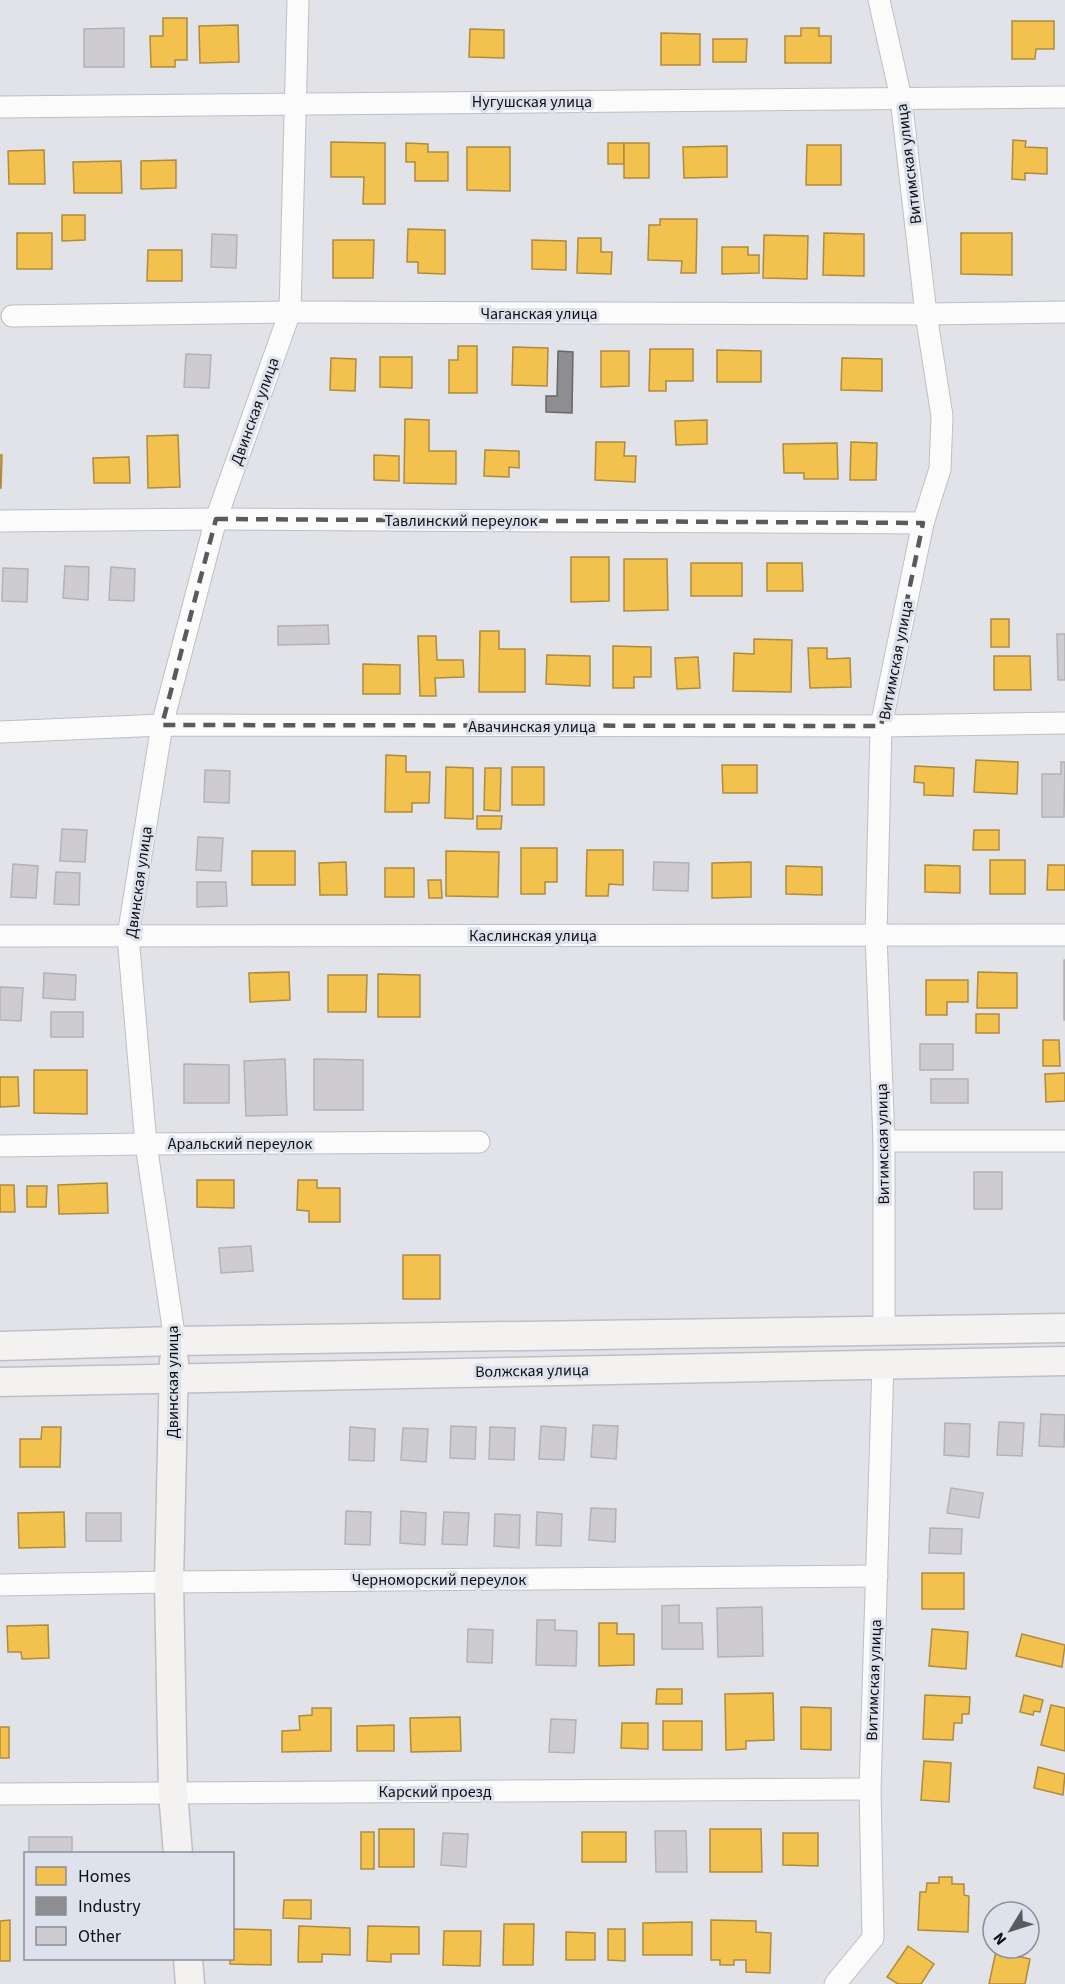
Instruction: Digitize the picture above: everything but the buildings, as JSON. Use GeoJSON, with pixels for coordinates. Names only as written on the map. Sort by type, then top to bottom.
{"type":"FeatureCollection","features":[{"type":"Feature","properties":{"kind":"street","name":"Двинская улица"},"geometry":{"type":"LineString","coordinates":[[178,1852],[173,1792],[169,1582],[175,1341],[146,1144],[128,936],[162,725],[216,519],[290,312],[298,0]]}},
{"type":"Feature","properties":{"kind":"street","name":"Витимская улица"},"geometry":{"type":"LineString","coordinates":[[879,0],[901,98],[926,314],[942,416],[940,469],[922,523],[881,726],[876,935],[884,1141],[884,1329]]}},
{"type":"Feature","properties":{"kind":"street","name":"Нугушская улица"},"geometry":{"type":"LineString","coordinates":[[0,107],[1065,96]]}},
{"type":"Feature","properties":{"kind":"street","name":"Чаганская улица"},"geometry":{"type":"LineString","coordinates":[[12,316],[290,312],[926,314],[1065,312]]}},
{"type":"Feature","properties":{"kind":"street","name":"Тавлинский переулок"},"geometry":{"type":"LineString","coordinates":[[0,521],[216,519],[922,523]]}},
{"type":"Feature","properties":{"kind":"street","name":"Авачинская улица"},"geometry":{"type":"LineString","coordinates":[[0,732],[162,725],[881,726],[1065,723]]}},
{"type":"Feature","properties":{"kind":"street","name":"Каслинская улица"},"geometry":{"type":"LineString","coordinates":[[0,936],[1065,935]]}},
{"type":"Feature","properties":{"kind":"street"},"geometry":{"type":"LineString","coordinates":[[884,1141],[1065,1141]]}},
{"type":"Feature","properties":{"kind":"street","name":"Аральский переулок"},"geometry":{"type":"LineString","coordinates":[[0,1146],[479,1142]]}},
{"type":"Feature","properties":{"kind":"street"},"geometry":{"type":"LineString","coordinates":[[0,1346],[884,1329],[1065,1328]]}},
{"type":"Feature","properties":{"kind":"street","name":"Волжская улица"},"geometry":{"type":"LineString","coordinates":[[0,1382],[1065,1361]]}},
{"type":"Feature","properties":{"kind":"street","name":"Витимская улица"},"geometry":{"type":"LineString","coordinates":[[835,1984],[873,1938],[870,1789],[883,1363]]}},
{"type":"Feature","properties":{"kind":"street","name":"Черноморский переулок"},"geometry":{"type":"LineString","coordinates":[[0,1585],[877,1576]]}},
{"type":"Feature","properties":{"kind":"street","name":"Карский проезд"},"geometry":{"type":"LineString","coordinates":[[0,1794],[870,1789]]}},
{"type":"Feature","properties":{"kind":"street"},"geometry":{"type":"LineString","coordinates":[[188,1960],[190,1984]]}},
{"type":"Feature","properties":{"kind":"highlighted area"},"geometry":{"type":"Polygon","coordinates":[[[216,519],[923,523],[881,726],[162,725],[216,519]]]}}]}
